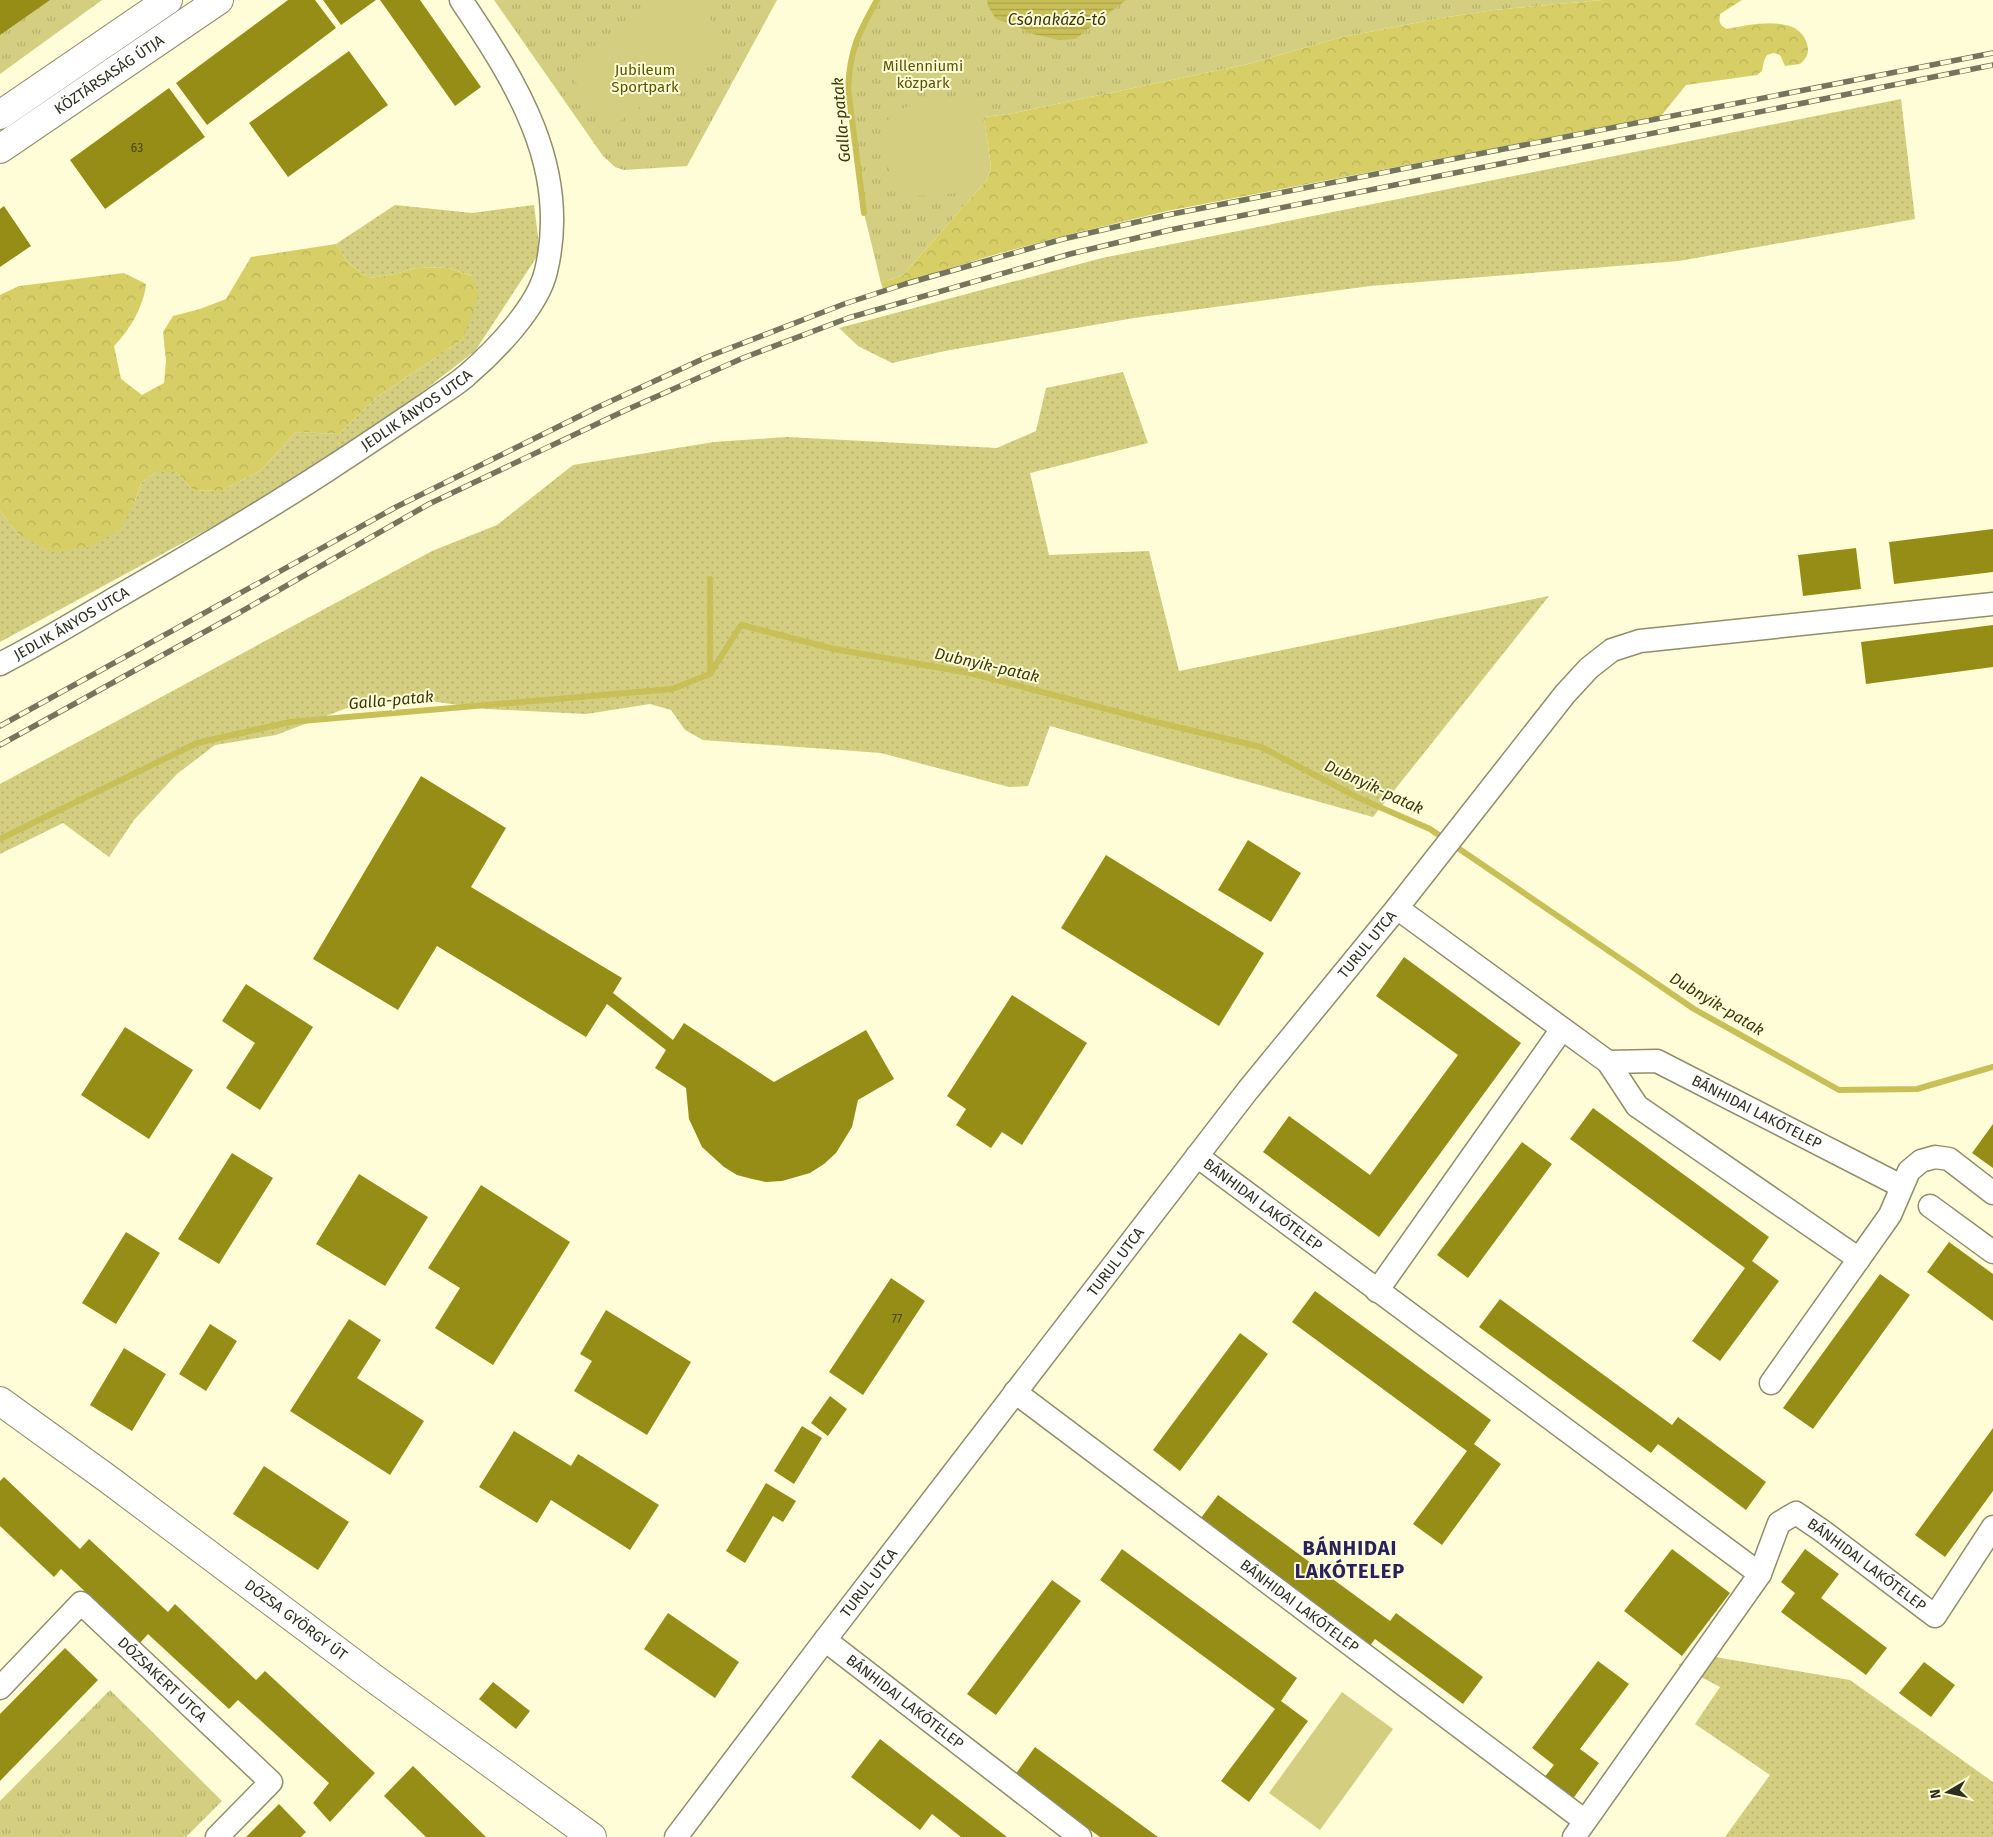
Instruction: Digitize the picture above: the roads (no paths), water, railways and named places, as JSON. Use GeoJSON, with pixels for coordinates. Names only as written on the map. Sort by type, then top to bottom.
{"type":"FeatureCollection","features":[{"type":"Feature","properties":{"kind":"street","name":"KÖZTÁRSASÁG ÚTJA"},"geometry":{"type":"LineString","coordinates":[[0,115],[168,0]]}},
{"type":"Feature","properties":{"kind":"street","name":"JEDLIK ÁNYOS UTCA"},"geometry":{"type":"LineString","coordinates":[[0,664],[260,514],[399,423],[466,376],[504,339],[533,301],[546,274],[554,230],[549,181],[540,141],[525,104],[461,0]]}},
{"type":"Feature","properties":{"kind":"street","name":"KÖZTÁRSASÁG ÚTJA"},"geometry":{"type":"LineString","coordinates":[[0,149],[202,5]]}},
{"type":"Feature","properties":{"kind":"street","name":"TURUL UTCA"},"geometry":{"type":"LineString","coordinates":[[676,1837],[1254,1082],[1397,908],[1565,694],[1589,668],[1612,650],[1640,641],[1993,604]]}},
{"type":"Feature","properties":{"kind":"street"},"geometry":{"type":"LineString","coordinates":[[1397,908],[1608,1062],[1637,1106],[1859,1259]]}},
{"type":"Feature","properties":{"kind":"street"},"geometry":{"type":"LineString","coordinates":[[1377,1291],[1562,1029]]}},
{"type":"Feature","properties":{"kind":"street","name":"BÁNHIDAI LAKÓTELEP"},"geometry":{"type":"LineString","coordinates":[[1608,1062],[1657,1062],[1901,1186]]}},
{"type":"Feature","properties":{"kind":"street","name":"BÁNHIDAI LAKÓTELEP"},"geometry":{"type":"LineString","coordinates":[[1197,1156],[1760,1574]]}},
{"type":"Feature","properties":{"kind":"street"},"geometry":{"type":"LineString","coordinates":[[1771,1384],[1890,1215],[1909,1171],[1934,1156],[1949,1159],[1993,1193]]}},
{"type":"Feature","properties":{"kind":"street"},"geometry":{"type":"LineString","coordinates":[[1930,1206],[1993,1252]]}},
{"type":"Feature","properties":{"kind":"street","name":"BÁNHIDAI LAKÓTELEP"},"geometry":{"type":"LineString","coordinates":[[1015,1392],[1579,1829],[1760,1574],[1779,1523],[1796,1514],[1821,1530],[1934,1616],[1993,1527]]}},
{"type":"Feature","properties":{"kind":"street","name":"DÓZSA GYÖRGY ÚT"},"geometry":{"type":"LineString","coordinates":[[0,1402],[108,1478],[372,1677],[592,1837]]}},
{"type":"Feature","properties":{"kind":"street","name":"DÓZSAKERT UTCA"},"geometry":{"type":"LineString","coordinates":[[0,1688],[81,1603],[272,1782],[218,1837]]}},
{"type":"Feature","properties":{"kind":"street","name":"BÁNHIDAI LAKÓTELEP"},"geometry":{"type":"LineString","coordinates":[[825,1640],[1080,1837]]}},
{"type":"Feature","properties":{"kind":"water","name":"Csónakázó-tó"},"geometry":{"type":"Polygon","coordinates":[[[987,0],[1126,0],[1075,39],[1059,40],[1033,34],[996,19],[988,6],[987,0]]]}},
{"type":"Feature","properties":{"kind":"waterway","name":"Galla-patak"},"geometry":{"type":"LineString","coordinates":[[864,213],[848,89],[856,42],[877,0]]}},
{"type":"Feature","properties":{"kind":"waterway","name":"Galla-patak"},"geometry":{"type":"LineString","coordinates":[[0,839],[197,743],[290,722],[672,689],[710,674],[710,579]]}},
{"type":"Feature","properties":{"kind":"waterway","name":"Dubnyik-patak"},"geometry":{"type":"LineString","coordinates":[[710,674],[741,625],[834,649],[970,673],[1156,722],[1261,747],[1361,799],[1430,829],[1694,1009],[1839,1090],[1917,1089],[1993,1067]]}},
{"type":"Feature","properties":{"kind":"railway"},"geometry":{"type":"LineString","coordinates":[[0,726],[396,507],[596,408],[707,357],[844,304],[905,284],[1063,239],[1167,215],[1993,53]]}},
{"type":"Feature","properties":{"kind":"railway"},"geometry":{"type":"LineString","coordinates":[[0,745],[237,614],[429,504],[624,411],[743,358],[848,318],[1070,254],[1170,230],[1993,65]]}},
{"type":"Feature","properties":{"kind":"district","name":"BÁNHIDAI LAKÓTELEP"},"geometry":{"type":"Point","coordinates":[1350,1560]}},
{"type":"Feature","properties":{"kind":"park label","name":"Millenniumi közpark"},"geometry":{"type":"Point","coordinates":[923,74]}},
{"type":"Feature","properties":{"kind":"park label","name":"Jubileum Sportpark"},"geometry":{"type":"Point","coordinates":[645,78]}}]}
